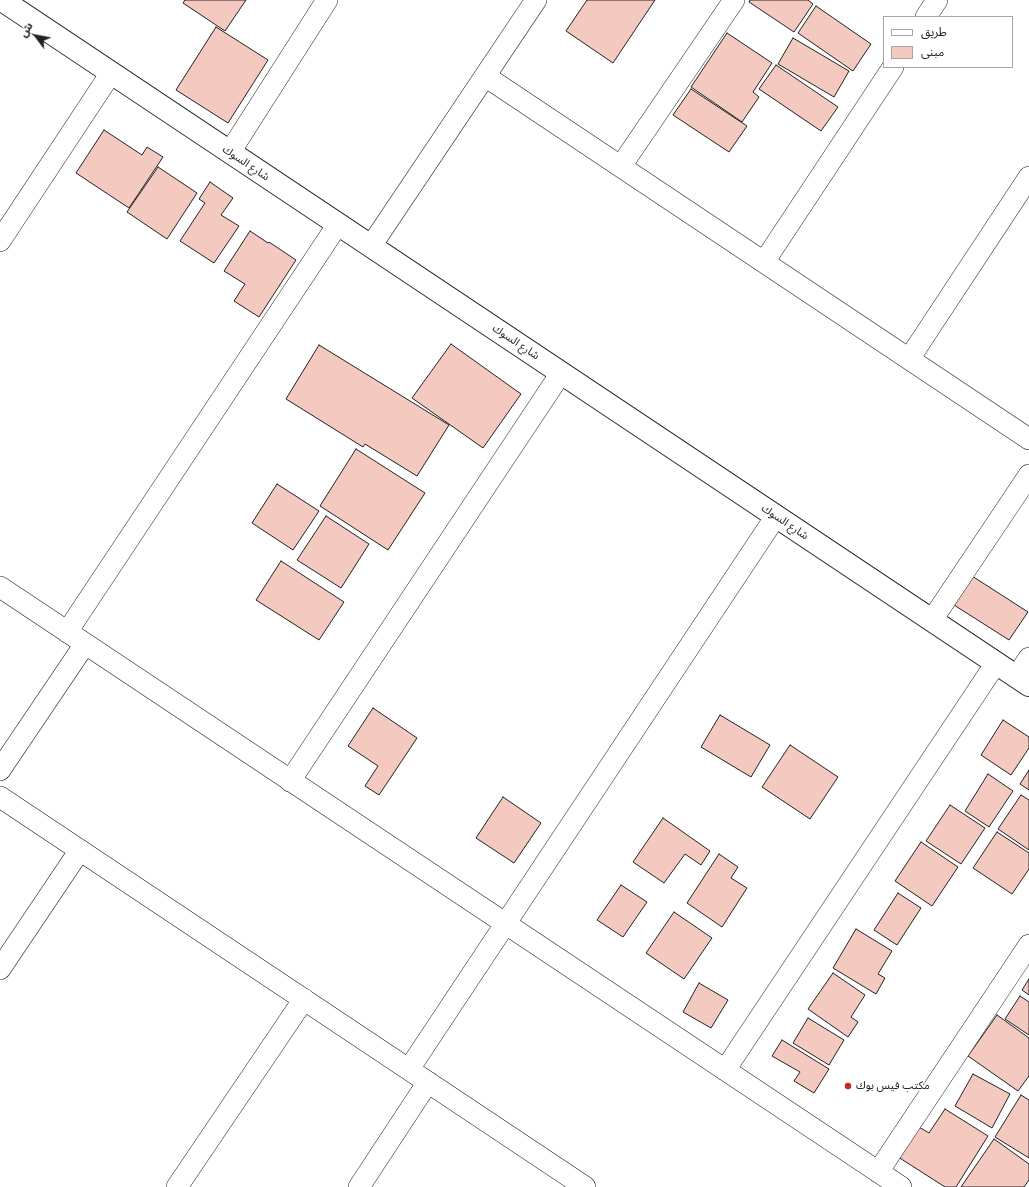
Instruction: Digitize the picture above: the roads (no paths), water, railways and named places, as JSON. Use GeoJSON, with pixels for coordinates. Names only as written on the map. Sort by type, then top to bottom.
{"type":"FeatureCollection","features":[{"type":"Feature","properties":{"kind":"street","name":"شارع السوك"},"geometry":{"type":"LineString","coordinates":[[2,0],[1023,681]]}},
{"type":"Feature","properties":{"kind":"street"},"geometry":{"type":"LineString","coordinates":[[230,152],[326,0]]}},
{"type":"Feature","properties":{"kind":"street"},"geometry":{"type":"LineString","coordinates":[[371,246],[536,0]]}},
{"type":"Feature","properties":{"kind":"street"},"geometry":{"type":"LineString","coordinates":[[621,166],[734,0]]}},
{"type":"Feature","properties":{"kind":"street"},"geometry":{"type":"LineString","coordinates":[[927,16],[937,0]]}},
{"type":"Feature","properties":{"kind":"street"},"geometry":{"type":"LineString","coordinates":[[764,262],[892,68]]}},
{"type":"Feature","properties":{"kind":"street"},"geometry":{"type":"LineString","coordinates":[[0,241],[112,73]]}},
{"type":"Feature","properties":{"kind":"street"},"geometry":{"type":"LineString","coordinates":[[485,76],[1029,439]]}},
{"type":"Feature","properties":{"kind":"street"},"geometry":{"type":"LineString","coordinates":[[909,359],[1029,178]]}},
{"type":"Feature","properties":{"kind":"street"},"geometry":{"type":"LineString","coordinates":[[67,632],[338,224]]}},
{"type":"Feature","properties":{"kind":"street"},"geometry":{"type":"LineString","coordinates":[[290,781],[561,373]]}},
{"type":"Feature","properties":{"kind":"street"},"geometry":{"type":"LineString","coordinates":[[932,620],[1029,475]]}},
{"type":"Feature","properties":{"kind":"street"},"geometry":{"type":"LineString","coordinates":[[409,1069],[776,516]]}},
{"type":"Feature","properties":{"kind":"street"},"geometry":{"type":"LineString","coordinates":[[0,587],[901,1187]]}},
{"type":"Feature","properties":{"kind":"street"},"geometry":{"type":"LineString","coordinates":[[0,770],[85,644]]}},
{"type":"Feature","properties":{"kind":"street"},"geometry":{"type":"LineString","coordinates":[[1023,681],[1029,658]]}},
{"type":"Feature","properties":{"kind":"street"},"geometry":{"type":"LineString","coordinates":[[725,1070],[996,663]]}},
{"type":"Feature","properties":{"kind":"street"},"geometry":{"type":"LineString","coordinates":[[0,797],[586,1187]]}},
{"type":"Feature","properties":{"kind":"street"},"geometry":{"type":"LineString","coordinates":[[0,969],[80,850]]}},
{"type":"Feature","properties":{"kind":"street"},"geometry":{"type":"LineString","coordinates":[[878,1172],[1029,945]]}},
{"type":"Feature","properties":{"kind":"street"},"geometry":{"type":"LineString","coordinates":[[178,1187],[304,999]]}},
{"type":"Feature","properties":{"kind":"street"},"geometry":{"type":"LineString","coordinates":[[358,1187],[428,1082]]}},
{"type":"Feature","properties":{"kind":"place","name":"مكتب فيس بوك"},"geometry":{"type":"Point","coordinates":[848,1086]}}]}
